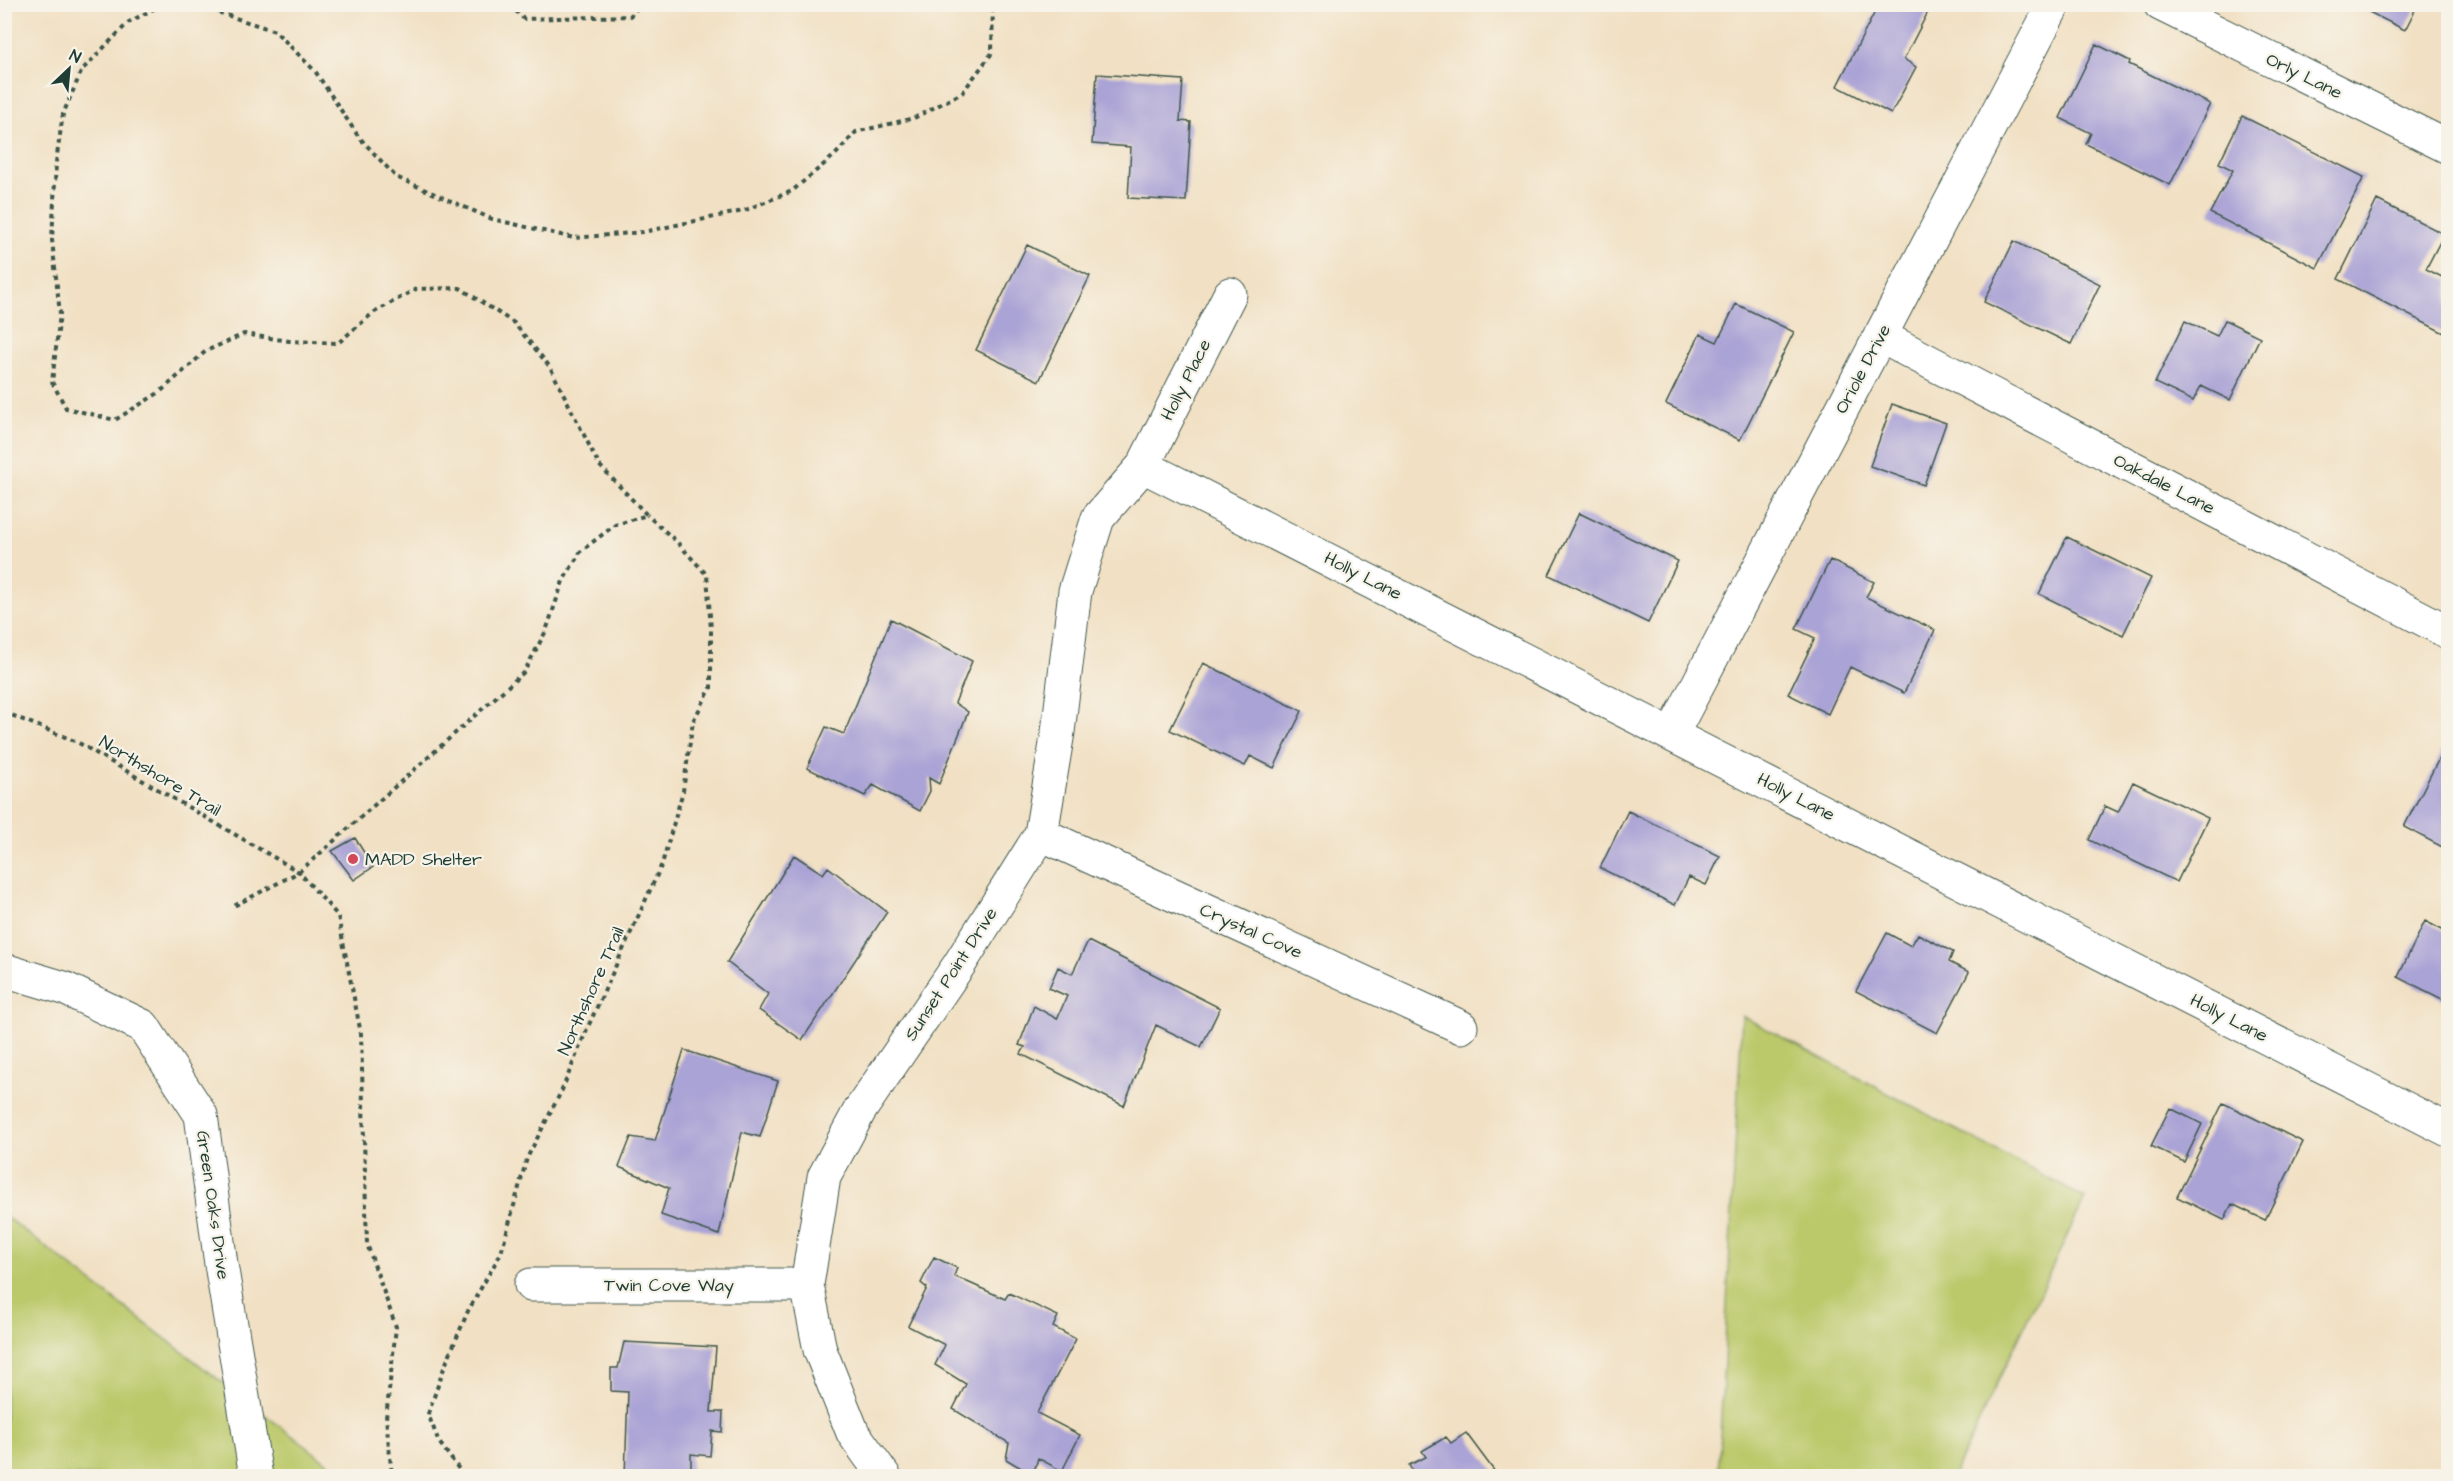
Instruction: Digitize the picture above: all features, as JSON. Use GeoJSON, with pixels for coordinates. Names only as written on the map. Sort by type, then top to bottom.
{"type":"FeatureCollection","features":[{"type":"Feature","properties":{"kind":"street","name":"Oriole Drive"},"geometry":{"type":"LineString","coordinates":[[1672,734],[2054,4]]}},
{"type":"Feature","properties":{"kind":"street","name":"Orly Lane"},"geometry":{"type":"LineString","coordinates":[[2160,4],[2448,147]]}},
{"type":"Feature","properties":{"kind":"street","name":"Holly Place"},"geometry":{"type":"LineString","coordinates":[[1143,466],[1230,294]]}},
{"type":"Feature","properties":{"kind":"street","name":"Oakdale Lane"},"geometry":{"type":"LineString","coordinates":[[1880,336],[2448,632]]}},
{"type":"Feature","properties":{"kind":"street","name":"Holly Lane"},"geometry":{"type":"LineString","coordinates":[[1143,466],[2448,1130]]}},
{"type":"Feature","properties":{"kind":"street","name":"Sunset Point Drive"},"geometry":{"type":"LineString","coordinates":[[884,1476],[853,1433],[820,1350],[807,1285],[824,1177],[860,1110],[959,965],[1041,834],[1058,732],[1075,591],[1098,519],[1143,466]]}},
{"type":"Feature","properties":{"kind":"street","name":"Crystal Cove"},"geometry":{"type":"LineString","coordinates":[[1041,834],[1461,1027]]}},
{"type":"Feature","properties":{"kind":"street","name":"Green Oaks Drive"},"geometry":{"type":"LineString","coordinates":[[4,970],[64,988],[143,1026],[201,1115],[221,1264],[256,1476]]}},
{"type":"Feature","properties":{"kind":"street","name":"Twin Cove Way"},"geometry":{"type":"LineString","coordinates":[[531,1286],[807,1285]]}},
{"type":"Feature","properties":{"kind":"path","name":"Northshore Trail"},"geometry":{"type":"LineString","coordinates":[[163,4],[129,22],[82,70],[63,114],[56,162],[53,228],[60,314],[52,382],[66,408],[115,420],[160,392],[206,351],[244,334],[289,341],[338,344],[373,313],[416,289],[460,288],[514,323],[549,367],[599,465],[707,575],[711,630],[711,688],[693,721],[683,791],[662,864],[587,1029],[562,1090],[527,1158],[501,1253],[468,1311],[428,1414],[439,1442],[464,1476]]}},
{"type":"Feature","properties":{"kind":"path"},"geometry":{"type":"LineString","coordinates":[[194,4],[274,31],[315,70],[358,136],[396,177],[492,219],[573,238],[644,232],[743,212],[792,191],[835,155],[856,132],[914,118],[962,93],[992,53],[993,4]]}},
{"type":"Feature","properties":{"kind":"path"},"geometry":{"type":"LineString","coordinates":[[509,4],[524,18],[630,16],[641,4]]}},
{"type":"Feature","properties":{"kind":"path"},"geometry":{"type":"LineString","coordinates":[[234,906],[298,872],[524,672],[546,631],[563,581],[581,551],[615,525],[647,514]]}},
{"type":"Feature","properties":{"kind":"path","name":"Northshore Trail"},"geometry":{"type":"LineString","coordinates":[[4,712],[77,742],[298,872],[338,916],[361,1034],[367,1244],[396,1327],[386,1418],[392,1476]]}},
{"type":"Feature","properties":{"kind":"green space"},"geometry":{"type":"Polygon","coordinates":[[[1742,1016],[2085,1198],[1953,1476],[1718,1476],[1742,1016]]]}},
{"type":"Feature","properties":{"kind":"green space"},"geometry":{"type":"Polygon","coordinates":[[[5,1216],[345,1476],[5,1476],[5,1216]]]}},
{"type":"Feature","properties":{"kind":"building"},"geometry":{"type":"Polygon","coordinates":[[[1879,4],[1932,4],[1904,59],[1916,67],[1891,114],[1837,86],[1879,4]]]}},
{"type":"Feature","properties":{"kind":"building"},"geometry":{"type":"Polygon","coordinates":[[[2353,4],[2418,4],[2405,30],[2353,4]]]}},
{"type":"Feature","properties":{"kind":"building"},"geometry":{"type":"Polygon","coordinates":[[[2096,44],[2130,61],[2129,64],[2210,104],[2170,185],[2086,144],[2091,133],[2060,118],[2096,44]]]}},
{"type":"Feature","properties":{"kind":"building"},"geometry":{"type":"Polygon","coordinates":[[[1097,74],[1183,80],[1180,121],[1191,122],[1186,201],[1128,198],[1131,147],[1092,144],[1097,74]]]}},
{"type":"Feature","properties":{"kind":"building"},"geometry":{"type":"Polygon","coordinates":[[[2242,116],[2364,177],[2317,268],[2210,213],[2233,170],[2219,163],[2242,116]]]}},
{"type":"Feature","properties":{"kind":"building"},"geometry":{"type":"Polygon","coordinates":[[[2377,200],[2444,234],[2426,269],[2448,280],[2448,335],[2338,279],[2377,200]]]}},
{"type":"Feature","properties":{"kind":"building"},"geometry":{"type":"Polygon","coordinates":[[[2014,241],[2100,284],[2071,344],[1984,302],[2014,241]]]}},
{"type":"Feature","properties":{"kind":"building"},"geometry":{"type":"Polygon","coordinates":[[[1027,245],[1090,276],[1039,381],[976,350],[1027,245]]]}},
{"type":"Feature","properties":{"kind":"building"},"geometry":{"type":"Polygon","coordinates":[[[1736,304],[1794,332],[1740,440],[1666,404],[1700,334],[1717,342],[1736,304]]]}},
{"type":"Feature","properties":{"kind":"building"},"geometry":{"type":"Polygon","coordinates":[[[2225,320],[2260,337],[2230,400],[2201,386],[2193,401],[2155,383],[2185,321],[2217,336],[2225,320]]]}},
{"type":"Feature","properties":{"kind":"building"},"geometry":{"type":"Polygon","coordinates":[[[1892,404],[1946,423],[1924,485],[1870,466],[1892,404]]]}},
{"type":"Feature","properties":{"kind":"building"},"geometry":{"type":"Polygon","coordinates":[[[1579,513],[1678,561],[1648,623],[1549,575],[1579,513]]]}},
{"type":"Feature","properties":{"kind":"building"},"geometry":{"type":"Polygon","coordinates":[[[2067,537],[2151,578],[2123,635],[2039,594],[2067,537]]]}},
{"type":"Feature","properties":{"kind":"building"},"geometry":{"type":"Polygon","coordinates":[[[1830,560],[1874,582],[1866,597],[1935,630],[1904,693],[1850,667],[1828,714],[1788,694],[1815,638],[1796,629],[1830,560]]]}},
{"type":"Feature","properties":{"kind":"building"},"geometry":{"type":"Polygon","coordinates":[[[891,619],[972,661],[955,703],[968,712],[939,784],[929,778],[930,791],[920,811],[873,785],[865,796],[807,768],[826,727],[844,734],[891,619]]]}},
{"type":"Feature","properties":{"kind":"building"},"geometry":{"type":"Polygon","coordinates":[[[1203,663],[1302,711],[1274,768],[1250,756],[1245,766],[1170,730],[1203,663]]]}},
{"type":"Feature","properties":{"kind":"building"},"geometry":{"type":"Polygon","coordinates":[[[2448,741],[2448,850],[2404,827],[2448,741]]]}},
{"type":"Feature","properties":{"kind":"building"},"geometry":{"type":"Polygon","coordinates":[[[2133,782],[2208,818],[2177,882],[2089,840],[2105,806],[2118,812],[2133,782]]]}},
{"type":"Feature","properties":{"kind":"building"},"geometry":{"type":"Polygon","coordinates":[[[1628,811],[1720,856],[1706,885],[1689,877],[1675,905],[1600,868],[1628,811]]]}},
{"type":"Feature","properties":{"kind":"building","name":"MADD Shelter"},"geometry":{"type":"Polygon","coordinates":[[[355,838],[373,867],[354,880],[332,851],[355,838]]]}},
{"type":"Feature","properties":{"kind":"building"},"geometry":{"type":"Polygon","coordinates":[[[794,855],[823,874],[828,867],[887,912],[802,1040],[759,1010],[768,994],[727,962],[794,855]]]}},
{"type":"Feature","properties":{"kind":"building"},"geometry":{"type":"Polygon","coordinates":[[[2425,921],[2448,933],[2448,1002],[2398,977],[2425,921]]]}},
{"type":"Feature","properties":{"kind":"building"},"geometry":{"type":"Polygon","coordinates":[[[1887,933],[1911,946],[1918,934],[1953,952],[1949,962],[1969,972],[1937,1033],[1856,991],[1887,933]]]}},
{"type":"Feature","properties":{"kind":"building"},"geometry":{"type":"Polygon","coordinates":[[[1088,941],[1220,1008],[1201,1047],[1156,1025],[1124,1106],[1021,1054],[1025,1047],[1019,1045],[1034,1006],[1057,1019],[1067,996],[1049,988],[1058,967],[1072,974],[1088,941]]]}},
{"type":"Feature","properties":{"kind":"building"},"geometry":{"type":"Polygon","coordinates":[[[684,1050],[778,1081],[760,1137],[742,1132],[719,1235],[661,1215],[669,1188],[619,1167],[631,1137],[655,1141],[684,1050]]]}},
{"type":"Feature","properties":{"kind":"building"},"geometry":{"type":"Polygon","coordinates":[[[2223,1103],[2303,1142],[2265,1220],[2232,1204],[2224,1220],[2177,1197],[2223,1103]]]}},
{"type":"Feature","properties":{"kind":"building"},"geometry":{"type":"Polygon","coordinates":[[[2170,1108],[2202,1124],[2184,1162],[2151,1146],[2170,1108]]]}},
{"type":"Feature","properties":{"kind":"building"},"geometry":{"type":"Polygon","coordinates":[[[934,1257],[957,1268],[954,1276],[1005,1299],[1009,1293],[1058,1316],[1053,1327],[1076,1339],[1037,1413],[1080,1435],[1062,1471],[1038,1458],[1033,1475],[1006,1459],[1009,1443],[953,1409],[966,1384],[935,1365],[945,1345],[908,1326],[927,1288],[921,1283],[934,1257]]]}},
{"type":"Feature","properties":{"kind":"building"},"geometry":{"type":"Polygon","coordinates":[[[624,1342],[716,1347],[711,1412],[723,1412],[722,1432],[712,1431],[710,1456],[691,1454],[691,1476],[625,1476],[628,1392],[611,1391],[611,1368],[618,1368],[624,1342]]]}},
{"type":"Feature","properties":{"kind":"building"},"geometry":{"type":"Polygon","coordinates":[[[1466,1433],[1498,1476],[1415,1476],[1409,1465],[1426,1457],[1422,1451],[1446,1437],[1451,1443],[1466,1433]]]}},
{"type":"Feature","properties":{"kind":"place","name":"MADD Shelter"},"geometry":{"type":"Point","coordinates":[353,859]}}]}
